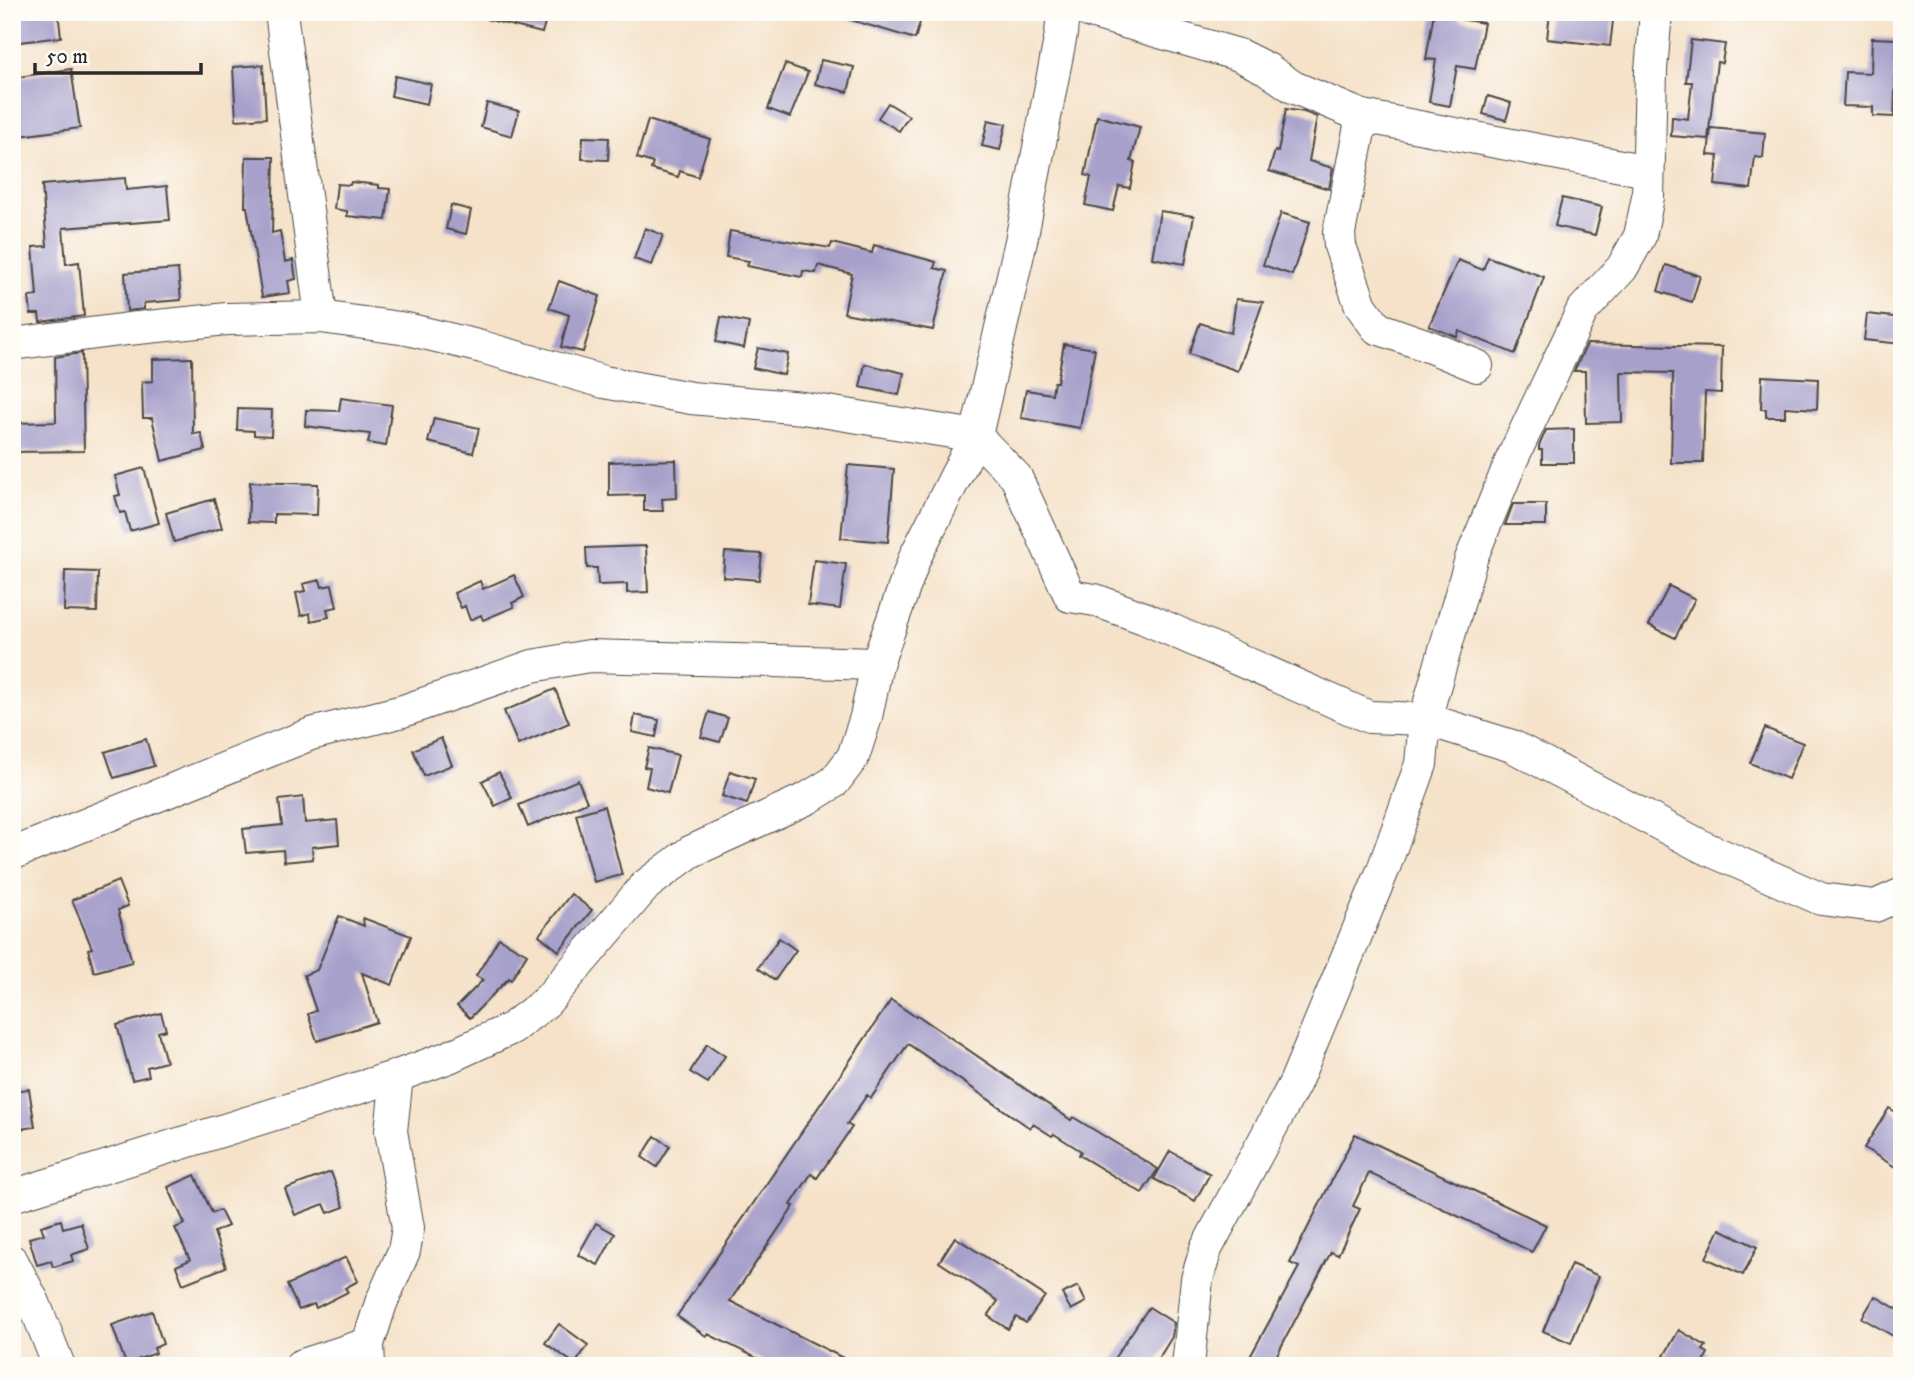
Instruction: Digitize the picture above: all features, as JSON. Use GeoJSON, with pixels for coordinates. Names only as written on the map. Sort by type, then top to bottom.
{"type":"FeatureCollection","features":[{"type":"Feature","properties":{"kind":"street"},"geometry":{"type":"LineString","coordinates":[[281,12],[321,317]]}},
{"type":"Feature","properties":{"kind":"street"},"geometry":{"type":"LineString","coordinates":[[12,1196],[397,1076],[449,1057],[512,1028],[546,1002],[646,885],[690,852],[808,797],[834,782],[853,757],[866,717],[877,664],[915,557],[976,436],[1021,241],[1063,12]]}},
{"type":"Feature","properties":{"kind":"street"},"geometry":{"type":"LineString","coordinates":[[1090,12],[1239,55],[1267,69],[1293,87],[1362,116],[1647,171]]}},
{"type":"Feature","properties":{"kind":"street"},"geometry":{"type":"LineString","coordinates":[[1188,1366],[1197,1279],[1206,1249],[1295,1083],[1383,870],[1421,764],[1426,719],[1471,559],[1512,459],[1583,311],[1622,268],[1640,236],[1648,197],[1651,70],[1656,12]]}},
{"type":"Feature","properties":{"kind":"street"},"geometry":{"type":"LineString","coordinates":[[1362,116],[1339,233],[1340,246],[1361,306],[1377,328],[1476,366]]}},
{"type":"Feature","properties":{"kind":"street"},"geometry":{"type":"LineString","coordinates":[[12,344],[227,319],[321,317],[407,329],[482,347],[604,382],[691,398],[803,408],[976,436],[1016,477],[1070,596],[1095,600],[1144,618],[1369,717],[1426,719],[1512,746],[1703,847],[1821,898],[1875,906],[1902,894]]}},
{"type":"Feature","properties":{"kind":"street"},"geometry":{"type":"LineString","coordinates":[[12,854],[311,734],[403,711],[532,666],[589,656],[877,664]]}},
{"type":"Feature","properties":{"kind":"street"},"geometry":{"type":"LineString","coordinates":[[300,1366],[368,1355],[381,1303],[404,1251],[408,1228],[391,1130],[397,1076]]}},
{"type":"Feature","properties":{"kind":"street"},"geometry":{"type":"LineString","coordinates":[[12,1261],[34,1303],[59,1366]]}},
{"type":"Feature","properties":{"kind":"building"},"geometry":{"type":"Polygon","coordinates":[[[26,12],[58,12],[61,37],[12,43],[12,16],[26,12]]]}},
{"type":"Feature","properties":{"kind":"building"},"geometry":{"type":"Polygon","coordinates":[[[487,12],[548,12],[542,33],[486,19],[487,12]]]}},
{"type":"Feature","properties":{"kind":"building"},"geometry":{"type":"Polygon","coordinates":[[[841,12],[923,12],[915,39],[841,17],[841,12]]]}},
{"type":"Feature","properties":{"kind":"building"},"geometry":{"type":"Polygon","coordinates":[[[1434,12],[1460,12],[1459,19],[1484,23],[1475,69],[1457,66],[1450,106],[1429,102],[1436,60],[1426,59],[1434,12]]]}},
{"type":"Feature","properties":{"kind":"building"},"geometry":{"type":"Polygon","coordinates":[[[1550,12],[1614,12],[1610,46],[1547,39],[1550,12]]]}},
{"type":"Feature","properties":{"kind":"building"},"geometry":{"type":"Polygon","coordinates":[[[1872,38],[1897,39],[1894,117],[1873,116],[1873,107],[1843,106],[1845,72],[1871,73],[1872,38]]]}},
{"type":"Feature","properties":{"kind":"building"},"geometry":{"type":"Polygon","coordinates":[[[1691,40],[1725,44],[1722,63],[1717,62],[1708,139],[1671,136],[1672,117],[1688,119],[1692,82],[1686,82],[1691,40]]]}},
{"type":"Feature","properties":{"kind":"building"},"geometry":{"type":"Polygon","coordinates":[[[821,60],[854,67],[848,92],[815,84],[821,60]]]}},
{"type":"Feature","properties":{"kind":"building"},"geometry":{"type":"Polygon","coordinates":[[[785,64],[808,72],[790,117],[768,109],[785,64]]]}},
{"type":"Feature","properties":{"kind":"building"},"geometry":{"type":"Polygon","coordinates":[[[263,65],[266,118],[236,120],[233,67],[263,65]]]}},
{"type":"Feature","properties":{"kind":"building"},"geometry":{"type":"Polygon","coordinates":[[[71,69],[80,128],[12,137],[12,78],[71,69]]]}},
{"type":"Feature","properties":{"kind":"building"},"geometry":{"type":"Polygon","coordinates":[[[395,76],[431,84],[427,104],[391,96],[395,76]]]}},
{"type":"Feature","properties":{"kind":"building"},"geometry":{"type":"Polygon","coordinates":[[[1488,96],[1511,103],[1506,120],[1483,114],[1488,96]]]}},
{"type":"Feature","properties":{"kind":"building"},"geometry":{"type":"Polygon","coordinates":[[[487,103],[519,111],[512,136],[481,127],[487,103]]]}},
{"type":"Feature","properties":{"kind":"building"},"geometry":{"type":"Polygon","coordinates":[[[888,103],[909,116],[899,131],[878,118],[888,103]]]}},
{"type":"Feature","properties":{"kind":"building"},"geometry":{"type":"Polygon","coordinates":[[[1286,109],[1317,117],[1309,161],[1333,168],[1329,189],[1269,171],[1275,151],[1278,152],[1286,109]]]}},
{"type":"Feature","properties":{"kind":"building"},"geometry":{"type":"Polygon","coordinates":[[[1097,116],[1140,127],[1131,161],[1135,162],[1130,188],[1119,186],[1113,211],[1085,205],[1091,177],[1085,175],[1097,116]]]}},
{"type":"Feature","properties":{"kind":"building"},"geometry":{"type":"Polygon","coordinates":[[[648,120],[710,139],[698,177],[680,171],[678,177],[651,169],[653,163],[637,158],[648,120]]]}},
{"type":"Feature","properties":{"kind":"building"},"geometry":{"type":"Polygon","coordinates":[[[988,120],[1006,124],[1000,150],[982,146],[988,120]]]}},
{"type":"Feature","properties":{"kind":"building"},"geometry":{"type":"Polygon","coordinates":[[[1711,128],[1765,133],[1763,158],[1755,157],[1751,189],[1715,185],[1718,156],[1708,155],[1711,128]]]}},
{"type":"Feature","properties":{"kind":"building"},"geometry":{"type":"Polygon","coordinates":[[[583,137],[609,138],[608,160],[582,159],[583,137]]]}},
{"type":"Feature","properties":{"kind":"building"},"geometry":{"type":"Polygon","coordinates":[[[246,157],[274,157],[272,233],[280,231],[285,262],[293,260],[296,279],[288,281],[290,293],[262,297],[245,207],[246,157]]]}},
{"type":"Feature","properties":{"kind":"building"},"geometry":{"type":"Polygon","coordinates":[[[125,178],[126,190],[167,186],[170,220],[63,228],[66,264],[79,262],[84,316],[40,322],[39,314],[31,314],[29,297],[37,296],[33,247],[47,246],[42,185],[125,178]]]}},
{"type":"Feature","properties":{"kind":"building"},"geometry":{"type":"Polygon","coordinates":[[[351,182],[390,189],[386,220],[347,216],[347,211],[334,209],[337,184],[350,185],[351,182]]]}},
{"type":"Feature","properties":{"kind":"building"},"geometry":{"type":"Polygon","coordinates":[[[1562,198],[1602,207],[1595,235],[1555,226],[1562,198]]]}},
{"type":"Feature","properties":{"kind":"building"},"geometry":{"type":"Polygon","coordinates":[[[451,205],[471,210],[466,234],[446,229],[451,205]]]}},
{"type":"Feature","properties":{"kind":"building"},"geometry":{"type":"Polygon","coordinates":[[[1160,211],[1194,216],[1185,264],[1152,258],[1160,211]]]}},
{"type":"Feature","properties":{"kind":"building"},"geometry":{"type":"Polygon","coordinates":[[[1281,213],[1310,222],[1292,275],[1263,265],[1281,213]]]}},
{"type":"Feature","properties":{"kind":"building"},"geometry":{"type":"Polygon","coordinates":[[[645,228],[663,235],[652,265],[634,259],[645,228]]]}},
{"type":"Feature","properties":{"kind":"building"},"geometry":{"type":"Polygon","coordinates":[[[730,231],[830,248],[832,243],[872,253],[874,245],[936,262],[934,268],[947,271],[933,330],[844,313],[852,274],[818,265],[816,273],[803,271],[802,277],[747,266],[749,261],[726,257],[730,231]]]}},
{"type":"Feature","properties":{"kind":"building"},"geometry":{"type":"Polygon","coordinates":[[[1488,257],[1544,277],[1515,354],[1459,331],[1457,337],[1429,326],[1458,260],[1483,270],[1488,257]]]}},
{"type":"Feature","properties":{"kind":"building"},"geometry":{"type":"Polygon","coordinates":[[[1666,265],[1700,276],[1692,302],[1658,291],[1666,265]]]}},
{"type":"Feature","properties":{"kind":"building"},"geometry":{"type":"Polygon","coordinates":[[[178,269],[181,300],[144,303],[144,309],[127,311],[125,273],[178,269]]]}},
{"type":"Feature","properties":{"kind":"building"},"geometry":{"type":"Polygon","coordinates":[[[559,281],[600,296],[583,352],[561,347],[569,315],[549,308],[559,281]]]}},
{"type":"Feature","properties":{"kind":"building"},"geometry":{"type":"Polygon","coordinates":[[[1236,299],[1263,302],[1238,371],[1189,354],[1200,323],[1231,333],[1236,299]]]}},
{"type":"Feature","properties":{"kind":"building"},"geometry":{"type":"Polygon","coordinates":[[[1867,314],[1902,318],[1902,344],[1864,340],[1867,314]]]}},
{"type":"Feature","properties":{"kind":"building"},"geometry":{"type":"Polygon","coordinates":[[[721,317],[749,323],[744,348],[716,342],[721,317]]]}},
{"type":"Feature","properties":{"kind":"building"},"geometry":{"type":"Polygon","coordinates":[[[1064,344],[1095,349],[1080,428],[1021,418],[1026,390],[1052,394],[1064,344]]]}},
{"type":"Feature","properties":{"kind":"building"},"geometry":{"type":"Polygon","coordinates":[[[1587,344],[1722,347],[1721,393],[1705,392],[1703,463],[1671,463],[1673,373],[1621,372],[1622,422],[1586,423],[1585,371],[1574,371],[1587,344]]]}},
{"type":"Feature","properties":{"kind":"building"},"geometry":{"type":"Polygon","coordinates":[[[758,348],[788,354],[784,375],[753,368],[758,348]]]}},
{"type":"Feature","properties":{"kind":"building"},"geometry":{"type":"Polygon","coordinates":[[[82,353],[84,451],[12,452],[12,423],[56,422],[55,357],[82,353]]]}},
{"type":"Feature","properties":{"kind":"building"},"geometry":{"type":"Polygon","coordinates":[[[192,358],[193,434],[201,433],[205,450],[162,461],[152,418],[143,418],[142,382],[153,381],[153,359],[192,358]]]}},
{"type":"Feature","properties":{"kind":"building"},"geometry":{"type":"Polygon","coordinates":[[[865,364],[904,373],[899,395],[860,387],[865,364]]]}},
{"type":"Feature","properties":{"kind":"building"},"geometry":{"type":"Polygon","coordinates":[[[1762,376],[1818,379],[1817,409],[1785,407],[1785,417],[1766,417],[1766,409],[1761,409],[1762,376]]]}},
{"type":"Feature","properties":{"kind":"building"},"geometry":{"type":"Polygon","coordinates":[[[341,398],[392,405],[386,446],[368,443],[370,434],[305,426],[306,410],[339,411],[341,398]]]}},
{"type":"Feature","properties":{"kind":"building"},"geometry":{"type":"Polygon","coordinates":[[[238,409],[272,410],[271,436],[237,430],[238,409]]]}},
{"type":"Feature","properties":{"kind":"building"},"geometry":{"type":"Polygon","coordinates":[[[434,418],[479,428],[473,453],[428,442],[434,418]]]}},
{"type":"Feature","properties":{"kind":"building"},"geometry":{"type":"Polygon","coordinates":[[[1574,429],[1574,463],[1542,463],[1542,450],[1539,450],[1539,446],[1546,430],[1574,429]]]}},
{"type":"Feature","properties":{"kind":"building"},"geometry":{"type":"Polygon","coordinates":[[[676,460],[677,498],[662,499],[663,511],[644,511],[644,495],[609,496],[609,462],[676,460]]]}},
{"type":"Feature","properties":{"kind":"building"},"geometry":{"type":"Polygon","coordinates":[[[848,465],[894,469],[888,542],[841,538],[848,465]]]}},
{"type":"Feature","properties":{"kind":"building"},"geometry":{"type":"Polygon","coordinates":[[[144,468],[159,523],[130,531],[125,512],[120,513],[115,496],[120,495],[115,476],[144,468]]]}},
{"type":"Feature","properties":{"kind":"building"},"geometry":{"type":"Polygon","coordinates":[[[250,482],[318,484],[317,515],[274,514],[274,523],[248,522],[250,482]]]}},
{"type":"Feature","properties":{"kind":"building"},"geometry":{"type":"Polygon","coordinates":[[[214,499],[222,528],[174,542],[166,513],[214,499]]]}},
{"type":"Feature","properties":{"kind":"building"},"geometry":{"type":"Polygon","coordinates":[[[1513,504],[1546,504],[1546,525],[1505,525],[1513,504]]]}},
{"type":"Feature","properties":{"kind":"building"},"geometry":{"type":"Polygon","coordinates":[[[646,546],[648,592],[627,593],[627,584],[598,585],[597,568],[587,568],[586,548],[646,546]]]}},
{"type":"Feature","properties":{"kind":"building"},"geometry":{"type":"Polygon","coordinates":[[[725,552],[762,554],[759,580],[723,577],[725,552]]]}},
{"type":"Feature","properties":{"kind":"building"},"geometry":{"type":"Polygon","coordinates":[[[814,560],[846,564],[840,609],[808,605],[814,560]]]}},
{"type":"Feature","properties":{"kind":"building"},"geometry":{"type":"Polygon","coordinates":[[[65,571],[98,572],[97,612],[64,611],[65,571]]]}},
{"type":"Feature","properties":{"kind":"building"},"geometry":{"type":"Polygon","coordinates":[[[514,575],[524,597],[512,603],[514,607],[483,620],[481,615],[470,620],[465,606],[461,608],[454,593],[480,581],[483,589],[514,575]]]}},
{"type":"Feature","properties":{"kind":"building"},"geometry":{"type":"Polygon","coordinates":[[[320,580],[322,587],[332,585],[337,607],[327,609],[329,617],[311,621],[310,613],[301,616],[296,593],[305,591],[303,584],[320,580]]]}},
{"type":"Feature","properties":{"kind":"building"},"geometry":{"type":"Polygon","coordinates":[[[1669,586],[1695,599],[1675,638],[1649,625],[1669,586]]]}},
{"type":"Feature","properties":{"kind":"building"},"geometry":{"type":"Polygon","coordinates":[[[555,689],[569,723],[518,745],[504,711],[555,689]]]}},
{"type":"Feature","properties":{"kind":"building"},"geometry":{"type":"Polygon","coordinates":[[[709,712],[728,718],[720,742],[701,737],[709,712]]]}},
{"type":"Feature","properties":{"kind":"building"},"geometry":{"type":"Polygon","coordinates":[[[635,715],[659,720],[656,737],[632,732],[635,715]]]}},
{"type":"Feature","properties":{"kind":"building"},"geometry":{"type":"Polygon","coordinates":[[[1765,728],[1803,743],[1788,779],[1750,763],[1765,728]]]}},
{"type":"Feature","properties":{"kind":"building"},"geometry":{"type":"Polygon","coordinates":[[[441,738],[452,765],[424,776],[413,750],[441,738]]]}},
{"type":"Feature","properties":{"kind":"building"},"geometry":{"type":"Polygon","coordinates":[[[146,739],[154,766],[114,778],[105,752],[146,739]]]}},
{"type":"Feature","properties":{"kind":"building"},"geometry":{"type":"Polygon","coordinates":[[[649,748],[678,755],[668,793],[646,787],[650,768],[644,767],[649,748]]]}},
{"type":"Feature","properties":{"kind":"building"},"geometry":{"type":"Polygon","coordinates":[[[730,771],[755,779],[747,804],[722,796],[730,771]]]}},
{"type":"Feature","properties":{"kind":"building"},"geometry":{"type":"Polygon","coordinates":[[[499,772],[512,798],[495,806],[482,781],[499,772]]]}},
{"type":"Feature","properties":{"kind":"building"},"geometry":{"type":"Polygon","coordinates":[[[578,780],[587,802],[528,827],[519,805],[578,780]]]}},
{"type":"Feature","properties":{"kind":"building"},"geometry":{"type":"Polygon","coordinates":[[[303,797],[305,823],[337,820],[339,844],[312,847],[313,859],[284,862],[283,850],[246,853],[243,829],[282,825],[279,800],[303,797]]]}},
{"type":"Feature","properties":{"kind":"building"},"geometry":{"type":"Polygon","coordinates":[[[604,806],[622,875],[594,882],[576,814],[604,806]]]}},
{"type":"Feature","properties":{"kind":"building"},"geometry":{"type":"Polygon","coordinates":[[[118,881],[128,906],[118,910],[132,962],[94,972],[88,949],[92,948],[72,900],[118,881]]]}},
{"type":"Feature","properties":{"kind":"building"},"geometry":{"type":"Polygon","coordinates":[[[571,894],[592,910],[559,951],[539,935],[571,894]]]}},
{"type":"Feature","properties":{"kind":"building"},"geometry":{"type":"Polygon","coordinates":[[[339,916],[364,926],[363,918],[411,936],[392,985],[362,973],[377,1022],[317,1041],[308,1014],[316,1011],[304,975],[317,970],[339,916]]]}},
{"type":"Feature","properties":{"kind":"building"},"geometry":{"type":"Polygon","coordinates":[[[499,938],[527,954],[511,980],[509,978],[470,1018],[457,1006],[483,980],[476,976],[499,938]]]}},
{"type":"Feature","properties":{"kind":"building"},"geometry":{"type":"Polygon","coordinates":[[[779,938],[796,950],[775,980],[758,968],[779,938]]]}},
{"type":"Feature","properties":{"kind":"building"},"geometry":{"type":"Polygon","coordinates":[[[891,1000],[1071,1120],[1073,1117],[1158,1169],[1142,1193],[1079,1155],[1081,1151],[1054,1134],[1052,1136],[1033,1124],[1030,1128],[908,1044],[871,1098],[867,1095],[847,1124],[852,1127],[817,1178],[811,1174],[791,1205],[794,1206],[730,1301],[859,1366],[773,1366],[708,1334],[706,1336],[677,1316],[891,1000]]]}},
{"type":"Feature","properties":{"kind":"building"},"geometry":{"type":"Polygon","coordinates":[[[161,1013],[166,1030],[158,1032],[166,1062],[147,1067],[149,1076],[132,1080],[117,1025],[161,1013]]]}},
{"type":"Feature","properties":{"kind":"building"},"geometry":{"type":"Polygon","coordinates":[[[707,1044],[725,1056],[708,1083],[690,1072],[707,1044]]]}},
{"type":"Feature","properties":{"kind":"building"},"geometry":{"type":"Polygon","coordinates":[[[29,1089],[35,1127],[12,1130],[12,1091],[29,1089]]]}},
{"type":"Feature","properties":{"kind":"building"},"geometry":{"type":"Polygon","coordinates":[[[1889,1108],[1902,1116],[1902,1171],[1864,1148],[1889,1108]]]}},
{"type":"Feature","properties":{"kind":"building"},"geometry":{"type":"Polygon","coordinates":[[[1355,1134],[1546,1225],[1532,1252],[1369,1173],[1353,1206],[1360,1209],[1338,1255],[1331,1252],[1271,1366],[1245,1366],[1299,1267],[1290,1263],[1355,1134]]]}},
{"type":"Feature","properties":{"kind":"building"},"geometry":{"type":"Polygon","coordinates":[[[655,1136],[670,1146],[657,1167],[642,1157],[655,1136]]]}},
{"type":"Feature","properties":{"kind":"building"},"geometry":{"type":"Polygon","coordinates":[[[1170,1151],[1210,1174],[1195,1201],[1154,1179],[1170,1151]]]}},
{"type":"Feature","properties":{"kind":"building"},"geometry":{"type":"Polygon","coordinates":[[[331,1172],[344,1207],[328,1213],[324,1204],[295,1215],[285,1189],[331,1172]]]}},
{"type":"Feature","properties":{"kind":"building"},"geometry":{"type":"Polygon","coordinates":[[[195,1175],[212,1213],[220,1210],[228,1226],[214,1232],[226,1267],[183,1284],[176,1266],[190,1260],[175,1228],[185,1224],[168,1187],[195,1175]]]}},
{"type":"Feature","properties":{"kind":"building"},"geometry":{"type":"Polygon","coordinates":[[[61,1220],[63,1228],[81,1223],[89,1249],[71,1255],[73,1261],[53,1267],[51,1261],[37,1265],[29,1238],[44,1234],[41,1226],[61,1220]]]}},
{"type":"Feature","properties":{"kind":"building"},"geometry":{"type":"Polygon","coordinates":[[[596,1223],[615,1234],[598,1265],[578,1255],[596,1223]]]}},
{"type":"Feature","properties":{"kind":"building"},"geometry":{"type":"Polygon","coordinates":[[[1720,1229],[1757,1247],[1743,1275],[1706,1258],[1720,1229]]]}},
{"type":"Feature","properties":{"kind":"building"},"geometry":{"type":"Polygon","coordinates":[[[955,1237],[1045,1296],[1026,1323],[1016,1317],[1008,1329],[988,1316],[998,1301],[939,1262],[955,1237]]]}},
{"type":"Feature","properties":{"kind":"building"},"geometry":{"type":"Polygon","coordinates":[[[346,1257],[358,1281],[345,1288],[348,1292],[316,1308],[314,1304],[299,1310],[287,1285],[346,1257]]]}},
{"type":"Feature","properties":{"kind":"building"},"geometry":{"type":"Polygon","coordinates":[[[1571,1264],[1599,1276],[1571,1343],[1543,1331],[1571,1264]]]}},
{"type":"Feature","properties":{"kind":"building"},"geometry":{"type":"Polygon","coordinates":[[[1078,1286],[1086,1302],[1071,1310],[1062,1294],[1078,1286]]]}},
{"type":"Feature","properties":{"kind":"building"},"geometry":{"type":"Polygon","coordinates":[[[1875,1296],[1902,1312],[1902,1321],[1893,1336],[1862,1318],[1875,1296]]]}},
{"type":"Feature","properties":{"kind":"building"},"geometry":{"type":"Polygon","coordinates":[[[1149,1307],[1174,1323],[1172,1337],[1154,1366],[1109,1366],[1149,1307]]]}},
{"type":"Feature","properties":{"kind":"building"},"geometry":{"type":"Polygon","coordinates":[[[152,1311],[163,1344],[154,1348],[156,1353],[126,1364],[112,1325],[152,1311]]]}},
{"type":"Feature","properties":{"kind":"building"},"geometry":{"type":"Polygon","coordinates":[[[559,1324],[588,1345],[575,1364],[545,1343],[559,1324]]]}},
{"type":"Feature","properties":{"kind":"building"},"geometry":{"type":"Polygon","coordinates":[[[1679,1330],[1706,1346],[1703,1350],[1708,1353],[1701,1366],[1665,1366],[1669,1359],[1664,1356],[1679,1330]]]}}]}
